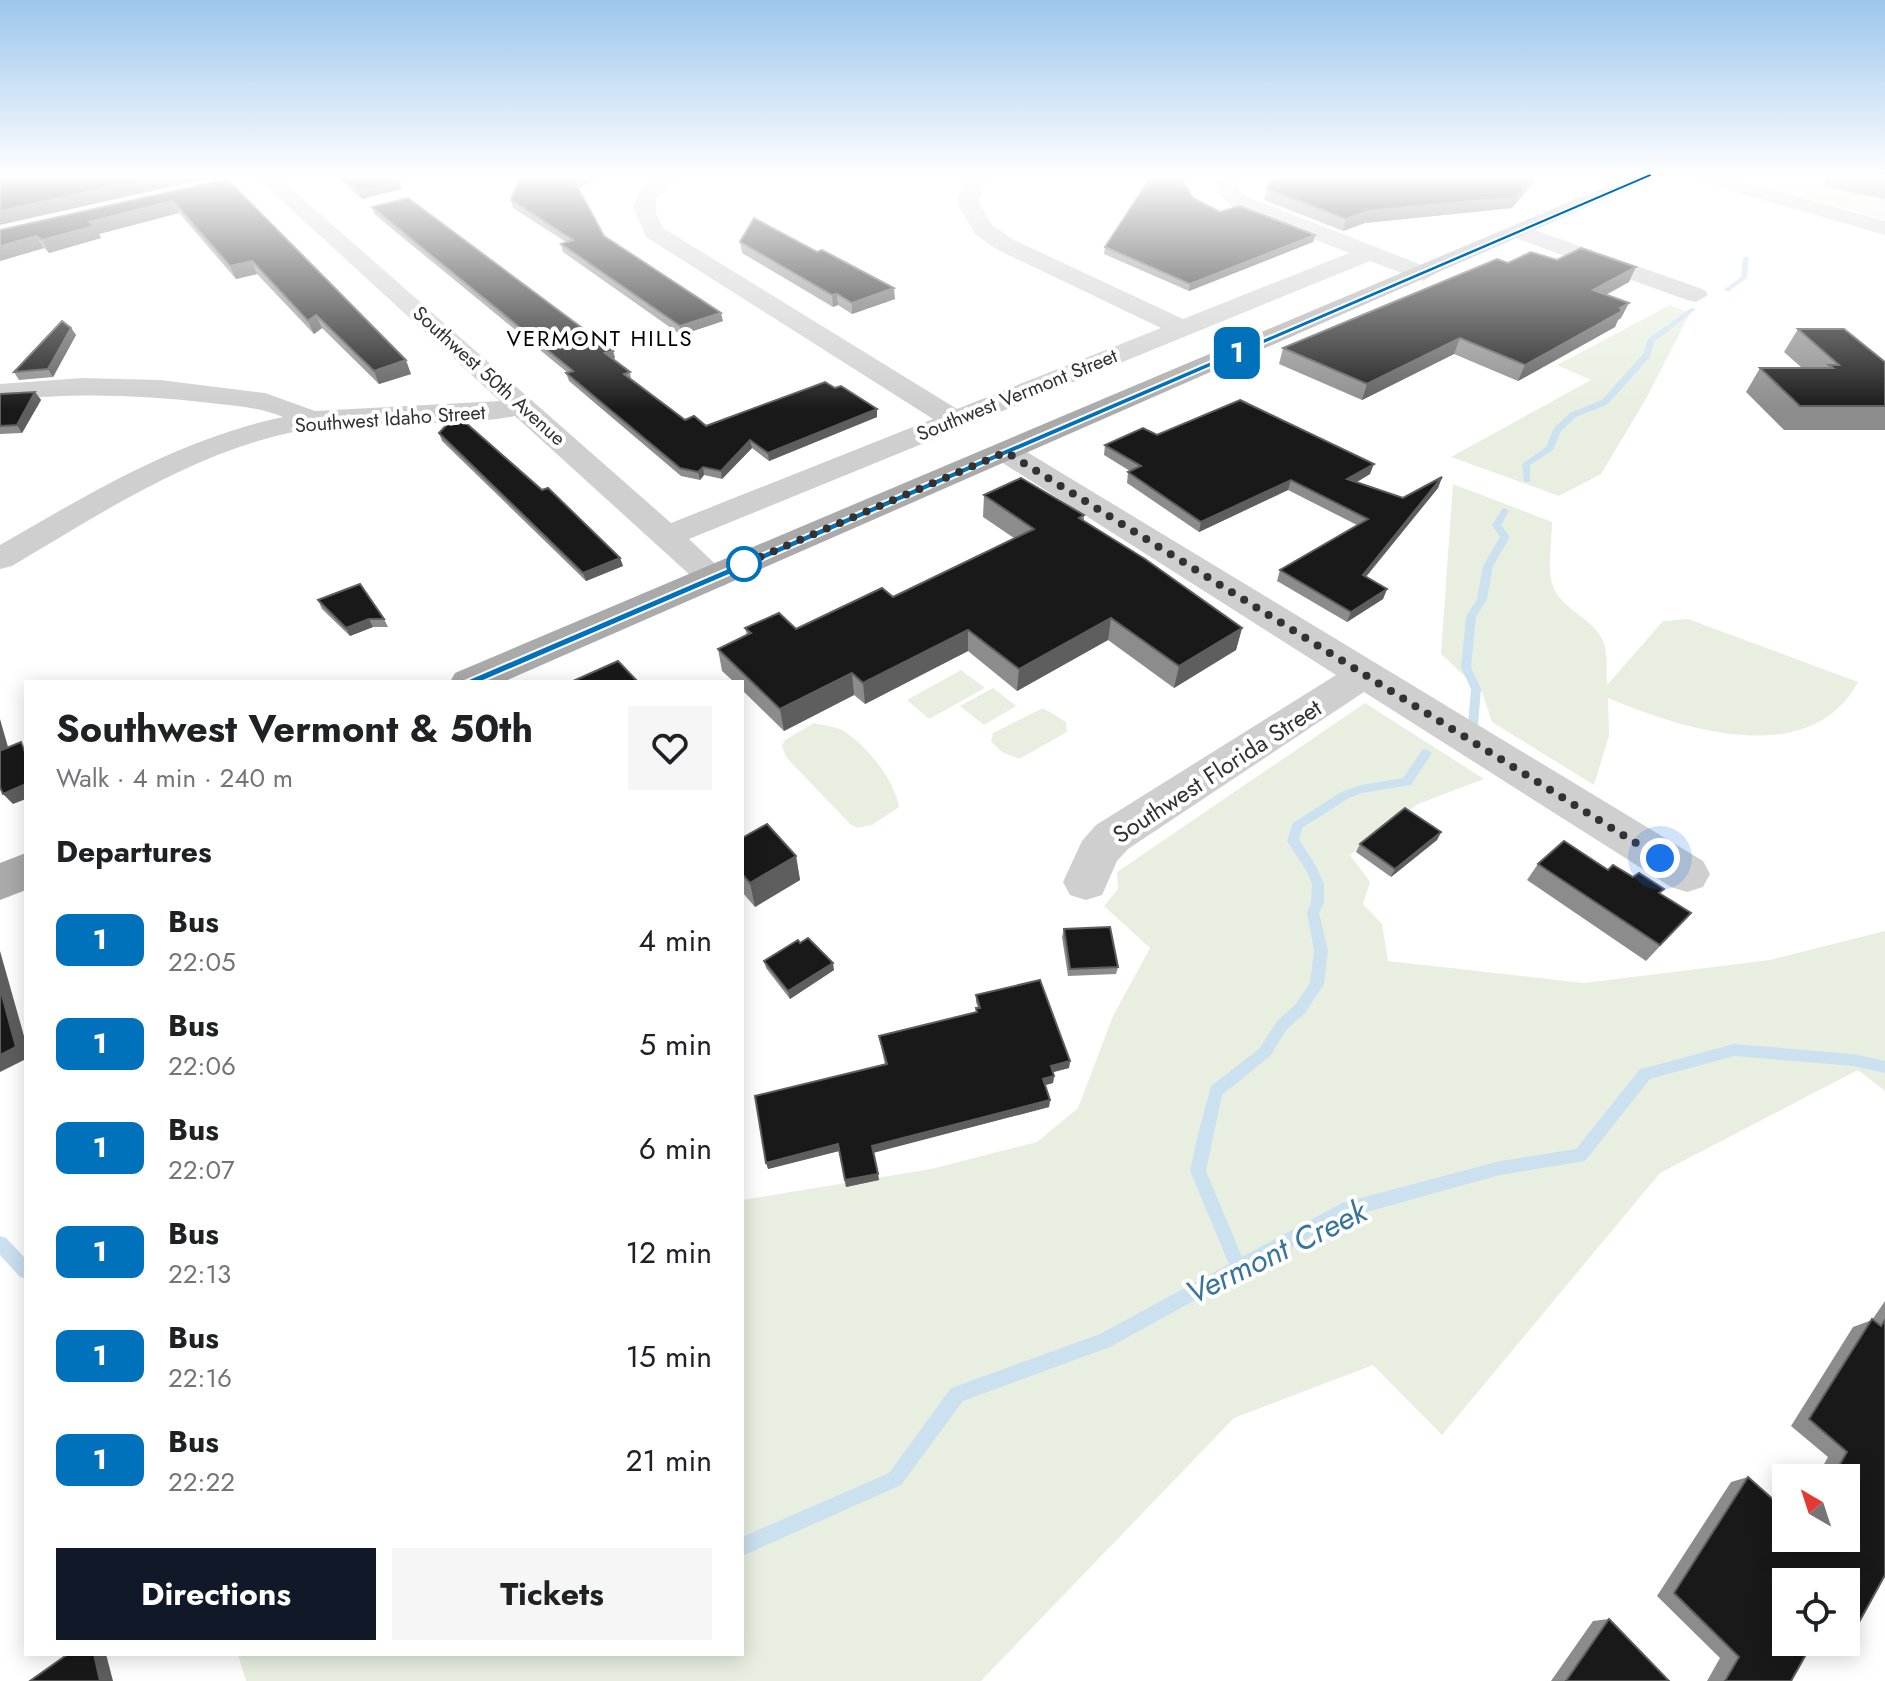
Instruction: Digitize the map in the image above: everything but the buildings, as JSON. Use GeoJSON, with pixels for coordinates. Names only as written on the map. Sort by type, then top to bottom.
{"type":"FeatureCollection","features":[{"type":"Feature","properties":{"kind":"main road","name":"Southwest Vermont Street"},"geometry":{"type":"LineString","coordinates":[[474,680],[1470,253]]}},
{"type":"Feature","properties":{"kind":"main road"},"geometry":{"type":"LineString","coordinates":[[0,882],[24,872]]}},
{"type":"Feature","properties":{"kind":"street","name":"Southwest 50th Avenue"},"geometry":{"type":"LineString","coordinates":[[345,253],[713,578]]}},
{"type":"Feature","properties":{"kind":"street"},"geometry":{"type":"LineString","coordinates":[[688,253],[955,420]]}},
{"type":"Feature","properties":{"kind":"street"},"geometry":{"type":"LineString","coordinates":[[1024,253],[1183,329]]}},
{"type":"Feature","properties":{"kind":"street"},"geometry":{"type":"LineString","coordinates":[[1580,253],[1696,295]]}},
{"type":"Feature","properties":{"kind":"street"},"geometry":{"type":"LineString","coordinates":[[1368,254],[1423,274]]}},
{"type":"Feature","properties":{"kind":"street","name":"Southwest Vermont Street"},"geometry":{"type":"LineString","coordinates":[[667,536],[1368,254]]}},
{"type":"Feature","properties":{"kind":"street"},"geometry":{"type":"LineString","coordinates":[[0,392],[63,385],[140,385],[254,400],[300,413],[310,420]]}},
{"type":"Feature","properties":{"kind":"street","name":"Southwest Idaho Street"},"geometry":{"type":"LineString","coordinates":[[0,559],[162,467],[245,438],[310,420],[475,414],[521,406]]}},
{"type":"Feature","properties":{"kind":"street"},"geometry":{"type":"LineString","coordinates":[[1006,452],[1687,874]]}},
{"type":"Feature","properties":{"kind":"street","name":"Southwest Florida Street"},"geometry":{"type":"LineString","coordinates":[[1086,882],[1098,853],[1112,837],[1365,674]]}},
{"type":"Feature","properties":{"kind":"green space"},"geometry":{"type":"Polygon","coordinates":[[[1670,305],[1690,313],[1647,397],[1601,474],[1559,496],[1451,457],[1591,380],[1557,365],[1670,305]]]}},
{"type":"Feature","properties":{"kind":"green space"},"geometry":{"type":"Polygon","coordinates":[[[1453,484],[1552,522],[1550,565],[1554,589],[1600,635],[1606,653],[1607,685],[1663,621],[1688,619],[1858,682],[1837,710],[1809,726],[1777,734],[1743,735],[1707,730],[1671,721],[1608,698],[1609,736],[1594,785],[1492,722],[1482,692],[1441,654],[1453,484]]]}},
{"type":"Feature","properties":{"kind":"green space"},"geometry":{"type":"Polygon","coordinates":[[[961,670],[985,688],[929,719],[907,700],[961,670]]]}},
{"type":"Feature","properties":{"kind":"green space"},"geometry":{"type":"Polygon","coordinates":[[[993,688],[1016,706],[984,725],[960,706],[993,688]]]}},
{"type":"Feature","properties":{"kind":"green space"},"geometry":{"type":"Polygon","coordinates":[[[1365,703],[1484,779],[1418,804],[1350,855],[1370,882],[1363,904],[1382,924],[1388,961],[1584,983],[1770,960],[1885,931],[1885,1091],[1858,1070],[1660,1173],[1442,1435],[1373,1365],[1234,1418],[981,1681],[246,1681],[239,1656],[744,1656],[744,1200],[931,1169],[1037,1142],[1078,1108],[1113,1016],[1150,948],[1104,906],[1118,889],[1117,872],[1365,703]]]}},
{"type":"Feature","properties":{"kind":"green space"},"geometry":{"type":"Polygon","coordinates":[[[1043,708],[1066,722],[1067,732],[1019,759],[1002,752],[991,742],[993,733],[1043,708]]]}},
{"type":"Feature","properties":{"kind":"green space"},"geometry":{"type":"Polygon","coordinates":[[[814,723],[842,730],[863,746],[892,786],[899,807],[872,825],[857,828],[850,824],[786,757],[782,746],[785,740],[814,723]]]}},
{"type":"Feature","properties":{"kind":"waterway"},"geometry":{"type":"LineString","coordinates":[[1727,290],[1744,278],[1746,258]]}},
{"type":"Feature","properties":{"kind":"waterway"},"geometry":{"type":"LineString","coordinates":[[1527,480],[1526,464],[1550,448],[1557,430],[1573,415],[1605,402],[1647,355],[1651,341],[1693,309]]}},
{"type":"Feature","properties":{"kind":"waterway"},"geometry":{"type":"LineString","coordinates":[[1473,725],[1476,689],[1466,667],[1471,617],[1482,599],[1488,566],[1505,537],[1496,525],[1505,511]]}},
{"type":"Feature","properties":{"kind":"waterway"},"geometry":{"type":"LineString","coordinates":[[1238,1268],[1198,1171],[1216,1091],[1265,1052],[1282,1025],[1300,1009],[1317,984],[1321,950],[1313,913],[1319,893],[1318,884],[1311,867],[1293,841],[1297,826],[1345,795],[1361,789],[1407,782],[1426,753]]}},
{"type":"Feature","properties":{"kind":"waterway","name":"Vermont Creek"},"geometry":{"type":"LineString","coordinates":[[1238,1268],[1342,1211],[1500,1168],[1580,1156],[1645,1074],[1734,1050],[1853,1060],[1885,1067]]}},
{"type":"Feature","properties":{"kind":"waterway","name":"Vermont Creek"},"geometry":{"type":"LineString","coordinates":[[0,1244],[24,1269]]}},
{"type":"Feature","properties":{"kind":"waterway","name":"Vermont Creek"},"geometry":{"type":"LineString","coordinates":[[744,1546],[895,1479],[957,1394],[1104,1341],[1238,1268]]}},
{"type":"Feature","properties":{"kind":"bus line","name":"1"},"geometry":{"type":"LineString","coordinates":[[474,680],[1469,253]]}},
{"type":"Feature","properties":{"kind":"district","name":"VERMONT HILLS"},"geometry":{"type":"Point","coordinates":[600,338]}},
{"type":"Feature","properties":{"kind":"route"},"geometry":{"type":"LineString","coordinates":[[744,564],[739,566],[1006,452],[1660,858]]}}]}
